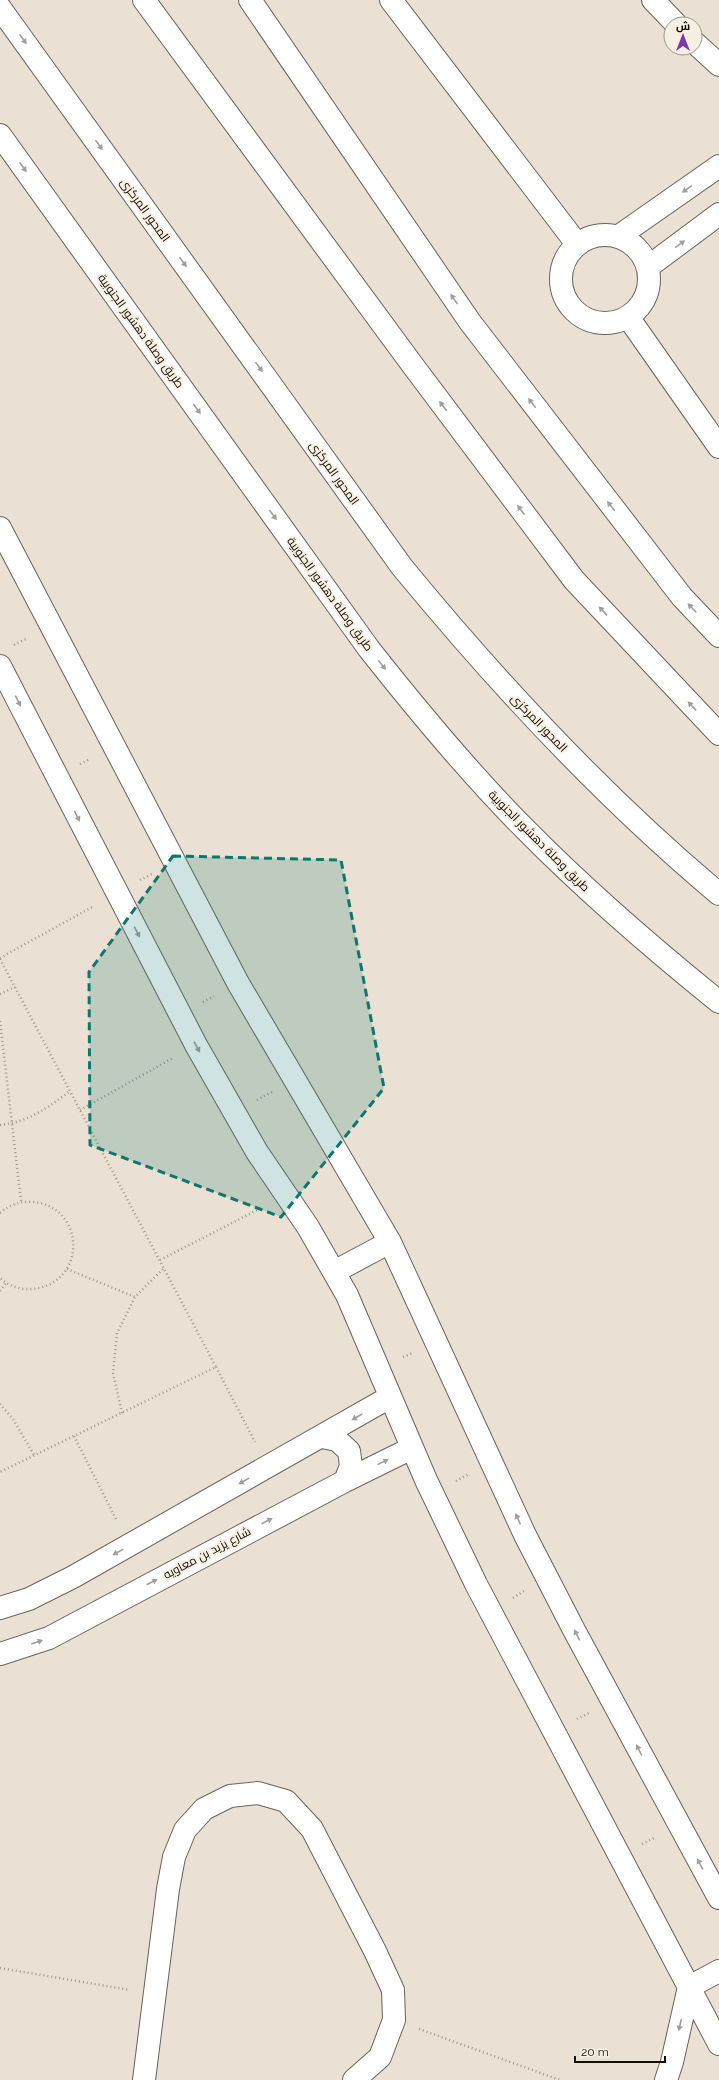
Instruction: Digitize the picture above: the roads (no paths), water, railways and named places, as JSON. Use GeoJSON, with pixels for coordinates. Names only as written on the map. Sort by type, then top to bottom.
{"type":"FeatureCollection","features":[{"type":"Feature","properties":{"kind":"main road"},"geometry":{"type":"LineString","coordinates":[[144,0],[410,363],[574,580],[719,734]]}},
{"type":"Feature","properties":{"kind":"main road"},"geometry":{"type":"LineString","coordinates":[[250,0],[470,322],[682,597],[719,636]]}},
{"type":"Feature","properties":{"kind":"main road"},"geometry":{"type":"LineString","coordinates":[[391,0],[577,244]]}},
{"type":"Feature","properties":{"kind":"main road"},"geometry":{"type":"LineString","coordinates":[[653,0],[668,16]]}},
{"type":"Feature","properties":{"kind":"main road","name":"المحور المركزى"},"geometry":{"type":"LineString","coordinates":[[0,8],[402,567],[469,648],[540,725],[614,800],[719,894]]}},
{"type":"Feature","properties":{"kind":"main road"},"geometry":{"type":"LineString","coordinates":[[703,50],[719,65]]}},
{"type":"Feature","properties":{"kind":"main road","name":"طريق وصلة دهشور الجنوبية"},"geometry":{"type":"LineString","coordinates":[[0,135],[369,649],[418,711],[470,771],[524,829],[585,888],[659,954],[719,1002]]}},
{"type":"Feature","properties":{"kind":"main road"},"geometry":{"type":"LineString","coordinates":[[619,236],[719,166]]}},
{"type":"Feature","properties":{"kind":"main road"},"geometry":{"type":"LineString","coordinates":[[648,267],[719,214]]}},
{"type":"Feature","properties":{"kind":"main road"},"geometry":{"type":"LineString","coordinates":[[597,235],[619,236],[637,248],[648,267],[650,279],[648,290],[637,310],[628,318],[617,322],[604,324],[592,322],[581,316],[565,299],[561,287],[560,275],[563,263],[569,252],[577,244],[587,238],[597,235]]}},
{"type":"Feature","properties":{"kind":"main road"},"geometry":{"type":"LineString","coordinates":[[628,318],[719,447]]}},
{"type":"Feature","properties":{"kind":"main road"},"geometry":{"type":"LineString","coordinates":[[0,528],[238,983],[390,1242],[525,1535],[612,1701],[719,1898]]}},
{"type":"Feature","properties":{"kind":"main road"},"geometry":{"type":"LineString","coordinates":[[0,666],[196,1045],[257,1152],[308,1227],[347,1295],[412,1448],[490,1612],[719,2044]]}},
{"type":"Feature","properties":{"kind":"main road"},"geometry":{"type":"LineString","coordinates":[[334,1272],[390,1242]]}},
{"type":"Feature","properties":{"kind":"main road"},"geometry":{"type":"LineString","coordinates":[[0,1608],[29,1599],[130,1545],[390,1397]]}},
{"type":"Feature","properties":{"kind":"main road"},"geometry":{"type":"LineString","coordinates":[[322,1437],[337,1440],[348,1451],[351,1466],[345,1480]]}},
{"type":"Feature","properties":{"kind":"main road","name":"شارع يزيد بن معاويه"},"geometry":{"type":"LineString","coordinates":[[0,1654],[49,1638],[345,1480],[412,1448]]}},
{"type":"Feature","properties":{"kind":"main road"},"geometry":{"type":"LineString","coordinates":[[144,2080],[168,1889],[174,1857],[185,1830],[204,1809],[230,1796],[258,1793],[286,1801],[312,1828],[375,1951],[393,1990],[394,2020],[380,2057],[354,2080]]}},
{"type":"Feature","properties":{"kind":"main road"},"geometry":{"type":"LineString","coordinates":[[666,2080],[672,2062],[689,1987],[719,1971]]}}]}
